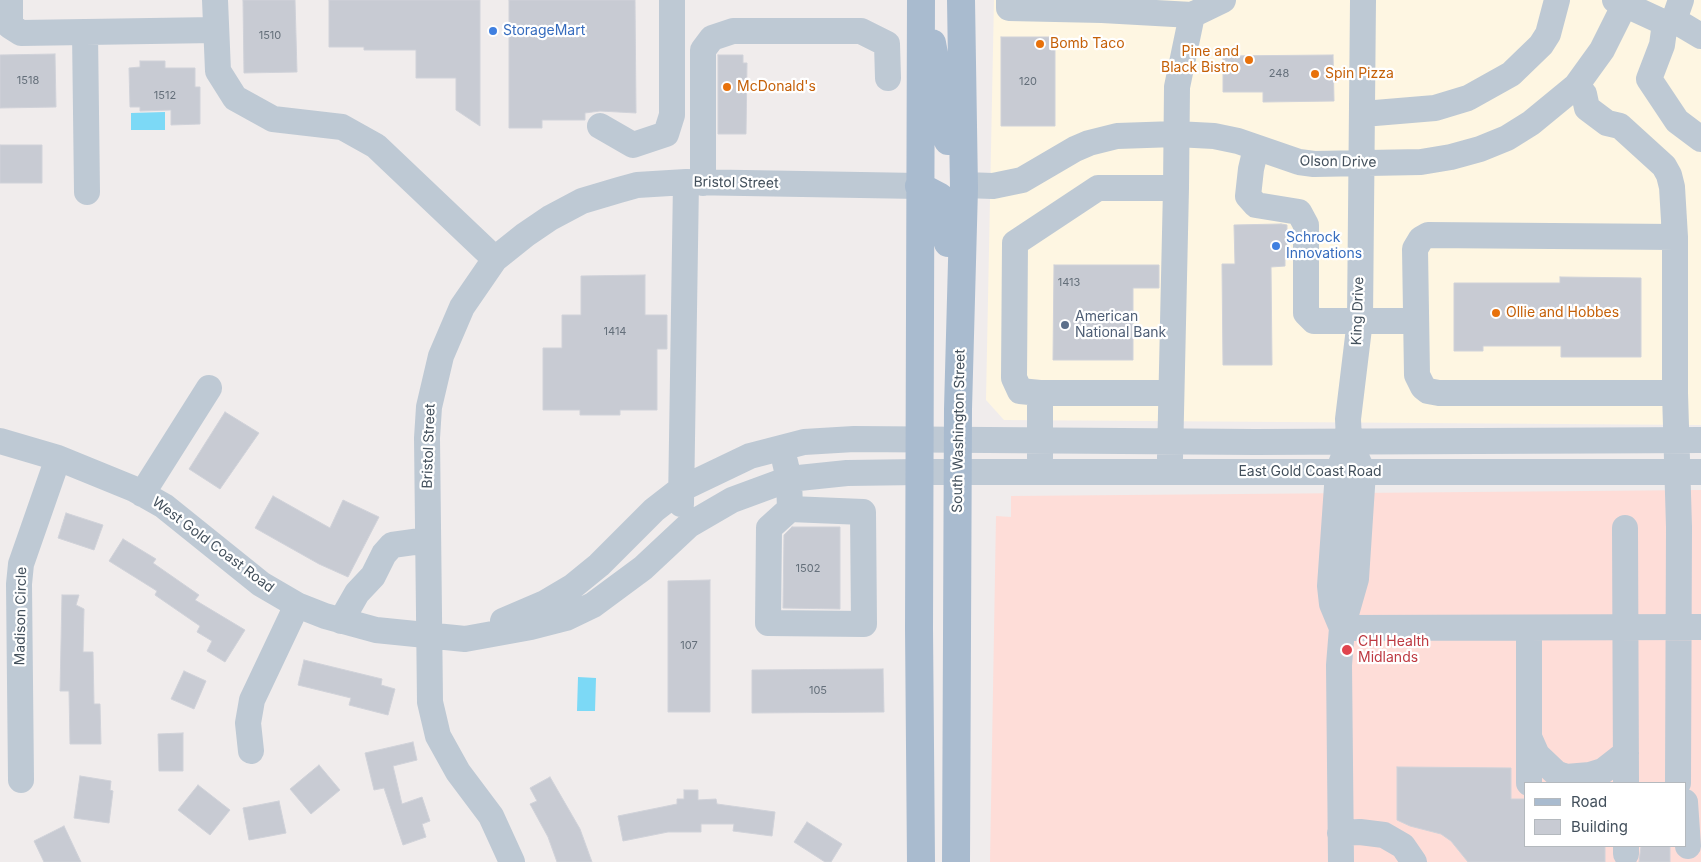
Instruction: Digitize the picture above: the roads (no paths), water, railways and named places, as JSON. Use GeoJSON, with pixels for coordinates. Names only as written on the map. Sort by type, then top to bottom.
{"type":"FeatureCollection","features":[{"type":"Feature","properties":{"kind":"main road"},"geometry":{"type":"LineString","coordinates":[[922,0],[936,58],[947,125],[948,169],[953,180],[964,185]]}},
{"type":"Feature","properties":{"kind":"main road"},"geometry":{"type":"LineString","coordinates":[[921,862],[919,472],[922,0]]}},
{"type":"Feature","properties":{"kind":"main road","name":"South Washington Street"},"geometry":{"type":"LineString","coordinates":[[956,862],[958,440],[964,185],[961,0]]}},
{"type":"Feature","properties":{"kind":"main road"},"geometry":{"type":"LineString","coordinates":[[920,186],[940,197],[947,210],[949,333],[960,351]]}},
{"type":"Feature","properties":{"kind":"street"},"geometry":{"type":"LineString","coordinates":[[10,0],[10,26],[21,33],[215,30]]}},
{"type":"Feature","properties":{"kind":"street"},"geometry":{"type":"LineString","coordinates":[[215,0],[218,71],[235,98],[273,119],[342,127],[376,146],[495,259]]}},
{"type":"Feature","properties":{"kind":"street"},"geometry":{"type":"LineString","coordinates":[[600,126],[633,145],[666,134],[672,115],[672,0]]}},
{"type":"Feature","properties":{"kind":"street"},"geometry":{"type":"LineString","coordinates":[[1009,0],[1009,8],[1085,4],[1192,15],[1219,1]]}},
{"type":"Feature","properties":{"kind":"street","name":"King Drive"},"geometry":{"type":"LineString","coordinates":[[1342,628],[1332,604],[1330,586],[1350,472],[1349,410],[1360,320],[1363,0]]}},
{"type":"Feature","properties":{"kind":"street"},"geometry":{"type":"LineString","coordinates":[[1363,114],[1435,108],[1468,98],[1511,74],[1541,45],[1548,34],[1557,0]]}},
{"type":"Feature","properties":{"kind":"street"},"geometry":{"type":"LineString","coordinates":[[1622,1],[1673,14],[1701,36]]}},
{"type":"Feature","properties":{"kind":"street","name":"Olson Drive"},"geometry":{"type":"LineString","coordinates":[[964,185],[994,186],[1022,180],[1075,149],[1103,139],[1176,134],[1214,136],[1238,141],[1299,162],[1421,162],[1451,157],[1480,149],[1507,138],[1580,90],[1602,50],[1622,1]]}},
{"type":"Feature","properties":{"kind":"street"},"geometry":{"type":"LineString","coordinates":[[1673,14],[1649,79],[1677,121],[1701,139]]}},
{"type":"Feature","properties":{"kind":"street"},"geometry":{"type":"LineString","coordinates":[[1170,473],[1177,87],[1192,15]]}},
{"type":"Feature","properties":{"kind":"street"},"geometry":{"type":"LineString","coordinates":[[689,525],[681,508],[686,247],[694,182],[703,50],[712,38],[733,30],[861,31],[887,44],[888,78]]}},
{"type":"Feature","properties":{"kind":"street"},"geometry":{"type":"LineString","coordinates":[[85,32],[87,192]]}},
{"type":"Feature","properties":{"kind":"street"},"geometry":{"type":"LineString","coordinates":[[1580,90],[1587,108],[1607,124],[1620,126],[1664,166],[1672,187],[1675,237],[1676,393],[1690,440],[1689,627],[1678,782]]}},
{"type":"Feature","properties":{"kind":"street"},"geometry":{"type":"LineString","coordinates":[[633,145],[637,185]]}},
{"type":"Feature","properties":{"kind":"street"},"geometry":{"type":"LineString","coordinates":[[1256,148],[1248,196],[1256,205],[1299,212],[1306,225],[1306,313],[1314,322],[1360,320],[1416,321]]}},
{"type":"Feature","properties":{"kind":"street","name":"Bristol Street"},"geometry":{"type":"LineString","coordinates":[[512,862],[491,816],[458,772],[438,736],[430,702],[427,438],[429,407],[434,376],[449,334],[462,307],[495,259],[550,218],[582,201],[637,185],[694,182],[920,186]]}},
{"type":"Feature","properties":{"kind":"street"},"geometry":{"type":"LineString","coordinates":[[1171,393],[1040,392],[1020,390],[1014,378],[1015,243],[1098,188],[1176,188]]}},
{"type":"Feature","properties":{"kind":"street"},"geometry":{"type":"LineString","coordinates":[[1675,237],[1428,234],[1421,239],[1416,249],[1416,321],[1417,375],[1423,387],[1428,391],[1439,393],[1676,393]]}},
{"type":"Feature","properties":{"kind":"street"},"geometry":{"type":"LineString","coordinates":[[142,494],[209,388]]}},
{"type":"Feature","properties":{"kind":"street"},"geometry":{"type":"LineString","coordinates":[[1040,392],[1040,473]]}},
{"type":"Feature","properties":{"kind":"street","name":"West Gold Coast Road"},"geometry":{"type":"LineString","coordinates":[[429,635],[476,628],[506,620],[545,603],[572,587],[599,565],[654,510],[681,490],[750,456],[780,447],[827,440],[920,440]]}},
{"type":"Feature","properties":{"kind":"street"},"geometry":{"type":"LineString","coordinates":[[920,440],[1690,440]]}},
{"type":"Feature","properties":{"kind":"street","name":"West Gold Coast Road"},"geometry":{"type":"LineString","coordinates":[[0,441],[58,458],[104,475],[164,506],[261,584],[297,605],[341,621],[376,630],[465,638],[504,633],[566,618],[593,605],[643,568],[689,525],[732,500],[789,478],[847,472],[919,472]]}},
{"type":"Feature","properties":{"kind":"street"},"geometry":{"type":"LineString","coordinates":[[780,447],[789,478],[790,509],[769,528],[768,623],[864,624],[863,512],[790,509]]}},
{"type":"Feature","properties":{"kind":"street","name":"Madison Circle"},"geometry":{"type":"LineString","coordinates":[[21,780],[20,564],[58,458]]}},
{"type":"Feature","properties":{"kind":"street","name":"East Gold Coast Road"},"geometry":{"type":"LineString","coordinates":[[919,472],[1690,472]]}},
{"type":"Feature","properties":{"kind":"street"},"geometry":{"type":"LineString","coordinates":[[1625,528],[1626,782]]}},
{"type":"Feature","properties":{"kind":"street"},"geometry":{"type":"LineString","coordinates":[[341,621],[392,545],[428,540]]}},
{"type":"Feature","properties":{"kind":"street"},"geometry":{"type":"LineString","coordinates":[[251,751],[248,723],[252,700],[297,605]]}},
{"type":"Feature","properties":{"kind":"street"},"geometry":{"type":"LineString","coordinates":[[1340,862],[1339,665],[1342,628],[1530,629],[1689,627]]}},
{"type":"Feature","properties":{"kind":"street"},"geometry":{"type":"LineString","coordinates":[[1529,782],[1530,629]]}},
{"type":"Feature","properties":{"kind":"street"},"geometry":{"type":"LineString","coordinates":[[1529,737],[1537,754],[1556,773],[1566,777],[1590,775],[1603,771],[1626,753]]}},
{"type":"Feature","properties":{"kind":"street"},"geometry":{"type":"LineString","coordinates":[[1686,799],[1701,791]]}},
{"type":"Feature","properties":{"kind":"street"},"geometry":{"type":"LineString","coordinates":[[1686,815],[1688,846]]}},
{"type":"Feature","properties":{"kind":"street"},"geometry":{"type":"LineString","coordinates":[[1340,833],[1360,832],[1384,835],[1403,846],[1414,862]]}},
{"type":"Feature","properties":{"kind":"water"},"geometry":{"type":"Polygon","coordinates":[[[165,112],[165,130],[131,130],[131,113],[165,112]]]}},
{"type":"Feature","properties":{"kind":"water"},"geometry":{"type":"Polygon","coordinates":[[[578,677],[596,678],[595,711],[577,711],[578,677]]]}},
{"type":"Feature","properties":{"kind":"place","name":"StorageMart"},"geometry":{"type":"Point","coordinates":[493,31]}},
{"type":"Feature","properties":{"kind":"place","name":"Bomb Taco"},"geometry":{"type":"Point","coordinates":[1040,44]}},
{"type":"Feature","properties":{"kind":"place","name":"Pine and Black Bistro"},"geometry":{"type":"Point","coordinates":[1249,60]}},
{"type":"Feature","properties":{"kind":"place","name":"Spin Pizza"},"geometry":{"type":"Point","coordinates":[1315,74]}},
{"type":"Feature","properties":{"kind":"place","name":"McDonald's"},"geometry":{"type":"Point","coordinates":[727,87]}},
{"type":"Feature","properties":{"kind":"place","name":"Schrock Innovations"},"geometry":{"type":"Point","coordinates":[1276,246]}},
{"type":"Feature","properties":{"kind":"place","name":"Ollie and Hobbes"},"geometry":{"type":"Point","coordinates":[1496,313]}},
{"type":"Feature","properties":{"kind":"place","name":"American National Bank"},"geometry":{"type":"Point","coordinates":[1065,325]}},
{"type":"Feature","properties":{"kind":"place","name":"CHI Health Midlands"},"geometry":{"type":"Point","coordinates":[1347,650]}}]}
